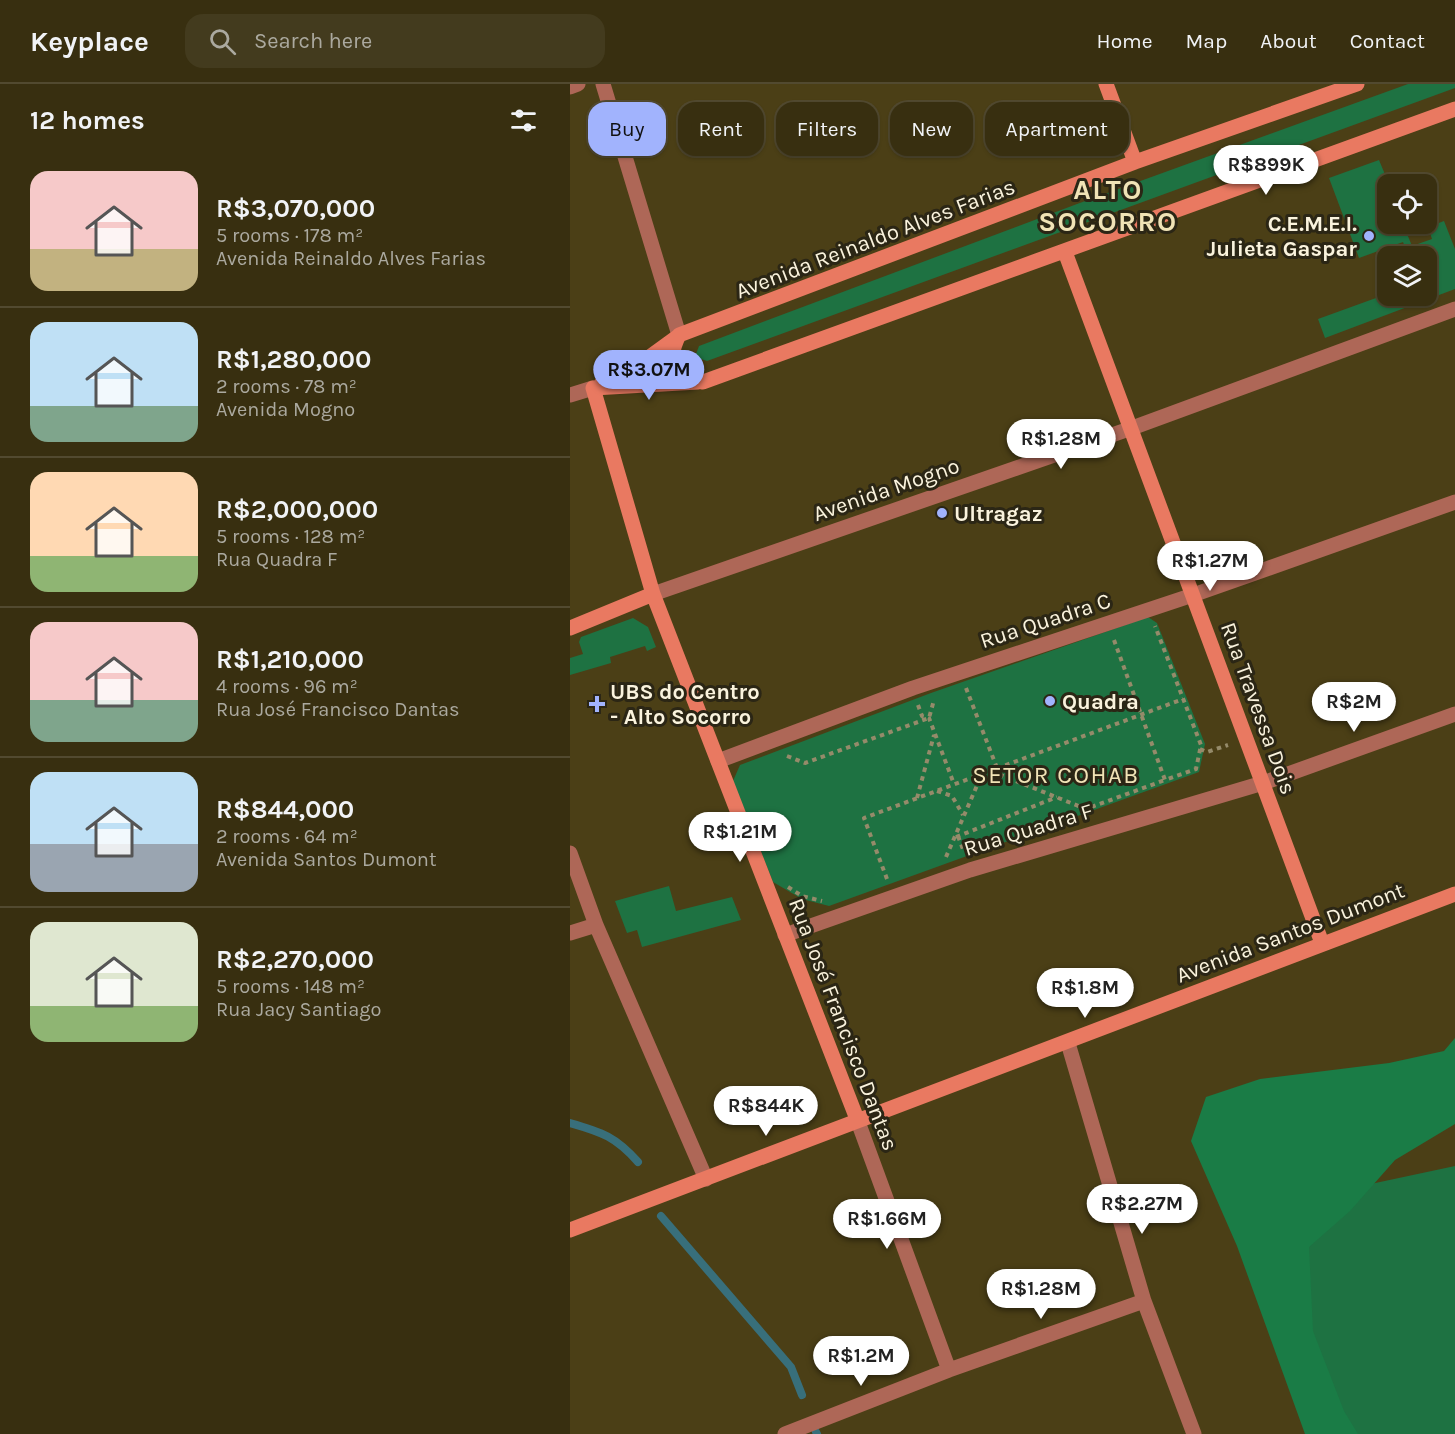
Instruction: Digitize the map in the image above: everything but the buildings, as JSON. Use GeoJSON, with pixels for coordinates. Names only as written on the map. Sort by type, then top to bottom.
{"type":"FeatureCollection","features":[{"type":"Feature","properties":{"kind":"street"},"geometry":{"type":"LineString","coordinates":[[570,87],[578,84]]}},
{"type":"Feature","properties":{"kind":"street"},"geometry":{"type":"LineString","coordinates":[[603,84],[679,336],[672,350],[673,363],[683,373],[703,382]]}},
{"type":"Feature","properties":{"kind":"street"},"geometry":{"type":"LineString","coordinates":[[1106,84],[1135,162]]}},
{"type":"Feature","properties":{"kind":"street","name":"Avenida Reinaldo Alves Farias"},"geometry":{"type":"LineString","coordinates":[[570,395],[593,388],[644,361],[679,336],[1135,162],[1357,84]]}},
{"type":"Feature","properties":{"kind":"street","name":"Avenida Reinaldo Alves Farias"},"geometry":{"type":"LineString","coordinates":[[593,388],[703,382],[1455,109]]}},
{"type":"Feature","properties":{"kind":"street","name":"Rua Travessa Dois"},"geometry":{"type":"LineString","coordinates":[[1065,252],[1322,943]]}},
{"type":"Feature","properties":{"kind":"street","name":"Avenida Mogno"},"geometry":{"type":"LineString","coordinates":[[570,628],[653,594],[1132,428],[1455,309]]}},
{"type":"Feature","properties":{"kind":"street","name":"Rua José Francisco Dantas"},"geometry":{"type":"LineString","coordinates":[[593,388],[653,594],[857,1119],[949,1370]]}},
{"type":"Feature","properties":{"kind":"street","name":"Rua Quadra C"},"geometry":{"type":"LineString","coordinates":[[718,761],[913,688],[1193,595],[1455,502]]}},
{"type":"Feature","properties":{"kind":"street","name":"Rua Quadra F"},"geometry":{"type":"LineString","coordinates":[[785,935],[970,870],[1263,783],[1455,714]]}},
{"type":"Feature","properties":{"kind":"street"},"geometry":{"type":"LineString","coordinates":[[570,853],[596,925],[706,1179]]}},
{"type":"Feature","properties":{"kind":"street","name":"Avenida Santos Dumont"},"geometry":{"type":"LineString","coordinates":[[570,1230],[857,1119],[1068,1043],[1322,943],[1455,894]]}},
{"type":"Feature","properties":{"kind":"street"},"geometry":{"type":"LineString","coordinates":[[570,933],[596,925]]}},
{"type":"Feature","properties":{"kind":"street"},"geometry":{"type":"LineString","coordinates":[[1068,1043],[1144,1301],[1194,1434]]}},
{"type":"Feature","properties":{"kind":"street"},"geometry":{"type":"LineString","coordinates":[[785,1434],[949,1370],[1144,1301]]}},
{"type":"Feature","properties":{"kind":"path"},"geometry":{"type":"LineString","coordinates":[[991,771],[1086,809],[1196,770],[1201,745],[1155,625],[1147,620]]}},
{"type":"Feature","properties":{"kind":"path"},"geometry":{"type":"LineString","coordinates":[[1112,633],[1165,780]]}},
{"type":"Feature","properties":{"kind":"path"},"geometry":{"type":"LineString","coordinates":[[955,692],[977,684]]}},
{"type":"Feature","properties":{"kind":"path"},"geometry":{"type":"LineString","coordinates":[[966,688],[997,768]]}},
{"type":"Feature","properties":{"kind":"path"},"geometry":{"type":"LineString","coordinates":[[945,696],[934,700],[928,718],[954,784]]}},
{"type":"Feature","properties":{"kind":"path"},"geometry":{"type":"LineString","coordinates":[[888,882],[864,818],[1184,699]]}},
{"type":"Feature","properties":{"kind":"path"},"geometry":{"type":"LineString","coordinates":[[782,753],[805,763],[928,718]]}},
{"type":"Feature","properties":{"kind":"path"},"geometry":{"type":"LineString","coordinates":[[917,798],[935,734]]}},
{"type":"Feature","properties":{"kind":"path"},"geometry":{"type":"LineString","coordinates":[[1200,749],[1207,752],[1246,739]]}},
{"type":"Feature","properties":{"kind":"path"},"geometry":{"type":"LineString","coordinates":[[945,860],[982,774]]}},
{"type":"Feature","properties":{"kind":"path"},"geometry":{"type":"LineString","coordinates":[[937,791],[952,796],[964,816]]}},
{"type":"Feature","properties":{"kind":"path"},"geometry":{"type":"LineString","coordinates":[[955,837],[1057,797]]}},
{"type":"Feature","properties":{"kind":"path"},"geometry":{"type":"LineString","coordinates":[[878,885],[897,878]]}},
{"type":"Feature","properties":{"kind":"path"},"geometry":{"type":"LineString","coordinates":[[785,884],[802,896],[829,903]]}},
{"type":"Feature","properties":{"kind":"green space"},"geometry":{"type":"Polygon","coordinates":[[[1408,84],[1455,84],[1455,88],[707,361],[698,358],[696,354],[699,346],[1077,204],[1408,84]]]}},
{"type":"Feature","properties":{"kind":"green space"},"geometry":{"type":"Polygon","coordinates":[[[1379,160],[1385,174],[1377,174],[1377,234],[1407,234],[1412,246],[1404,246],[1403,242],[1392,246],[1377,246],[1377,251],[1359,258],[1329,178],[1379,160]]]}},
{"type":"Feature","properties":{"kind":"green space"},"geometry":{"type":"Polygon","coordinates":[[[1444,221],[1455,249],[1455,289],[1437,296],[1437,246],[1412,246],[1432,239],[1430,234],[1437,234],[1437,224],[1444,221]]]}},
{"type":"Feature","properties":{"kind":"green space"},"geometry":{"type":"Polygon","coordinates":[[[1377,298],[1377,306],[1410,306],[1325,338],[1318,319],[1377,298]]]}},
{"type":"Feature","properties":{"kind":"green space"},"geometry":{"type":"Polygon","coordinates":[[[1148,617],[1157,623],[1205,744],[1199,772],[829,906],[802,899],[773,882],[733,781],[740,765],[931,693],[1148,617]]]}},
{"type":"Feature","properties":{"kind":"green space"},"geometry":{"type":"Polygon","coordinates":[[[633,618],[648,627],[656,647],[647,651],[645,646],[610,657],[611,663],[570,675],[570,658],[583,654],[579,642],[581,637],[633,618]]]}},
{"type":"Feature","properties":{"kind":"green space"},"geometry":{"type":"Polygon","coordinates":[[[669,886],[676,911],[732,897],[741,920],[642,947],[637,930],[627,933],[615,901],[669,886]]]}},
{"type":"Feature","properties":{"kind":"green space"},"geometry":{"type":"Polygon","coordinates":[[[1455,1038],[1455,1124],[1395,1160],[1350,1211],[1309,1247],[1313,1331],[1344,1411],[1358,1434],[1305,1434],[1237,1246],[1191,1141],[1206,1097],[1260,1079],[1389,1063],[1444,1051],[1455,1038]]]}},
{"type":"Feature","properties":{"kind":"green space"},"geometry":{"type":"Polygon","coordinates":[[[1455,1166],[1455,1434],[1333,1434],[1249,1210],[1455,1166]]]}},
{"type":"Feature","properties":{"kind":"waterway"},"geometry":{"type":"LineString","coordinates":[[570,1123],[608,1136],[638,1162]]}},
{"type":"Feature","properties":{"kind":"waterway"},"geometry":{"type":"LineString","coordinates":[[661,1216],[791,1367],[802,1395]]}},
{"type":"Feature","properties":{"kind":"place","name":"C.E.M.E.I. Julieta Gaspar"},"geometry":{"type":"Point","coordinates":[1369,236]}},
{"type":"Feature","properties":{"kind":"place","name":"Ultragaz"},"geometry":{"type":"Point","coordinates":[942,513]}},
{"type":"Feature","properties":{"kind":"place","name":"Quadra"},"geometry":{"type":"Point","coordinates":[1050,701]}},
{"type":"Feature","properties":{"kind":"place","name":"UBS do Centro - Alto Socorro"},"geometry":{"type":"Point","coordinates":[597,704]}},
{"type":"Feature","properties":{"kind":"district","name":"ALTO SOCORRO"},"geometry":{"type":"Point","coordinates":[1108,205]}},
{"type":"Feature","properties":{"kind":"district","name":"SETOR COHAB"},"geometry":{"type":"Point","coordinates":[1056,775]}}]}
